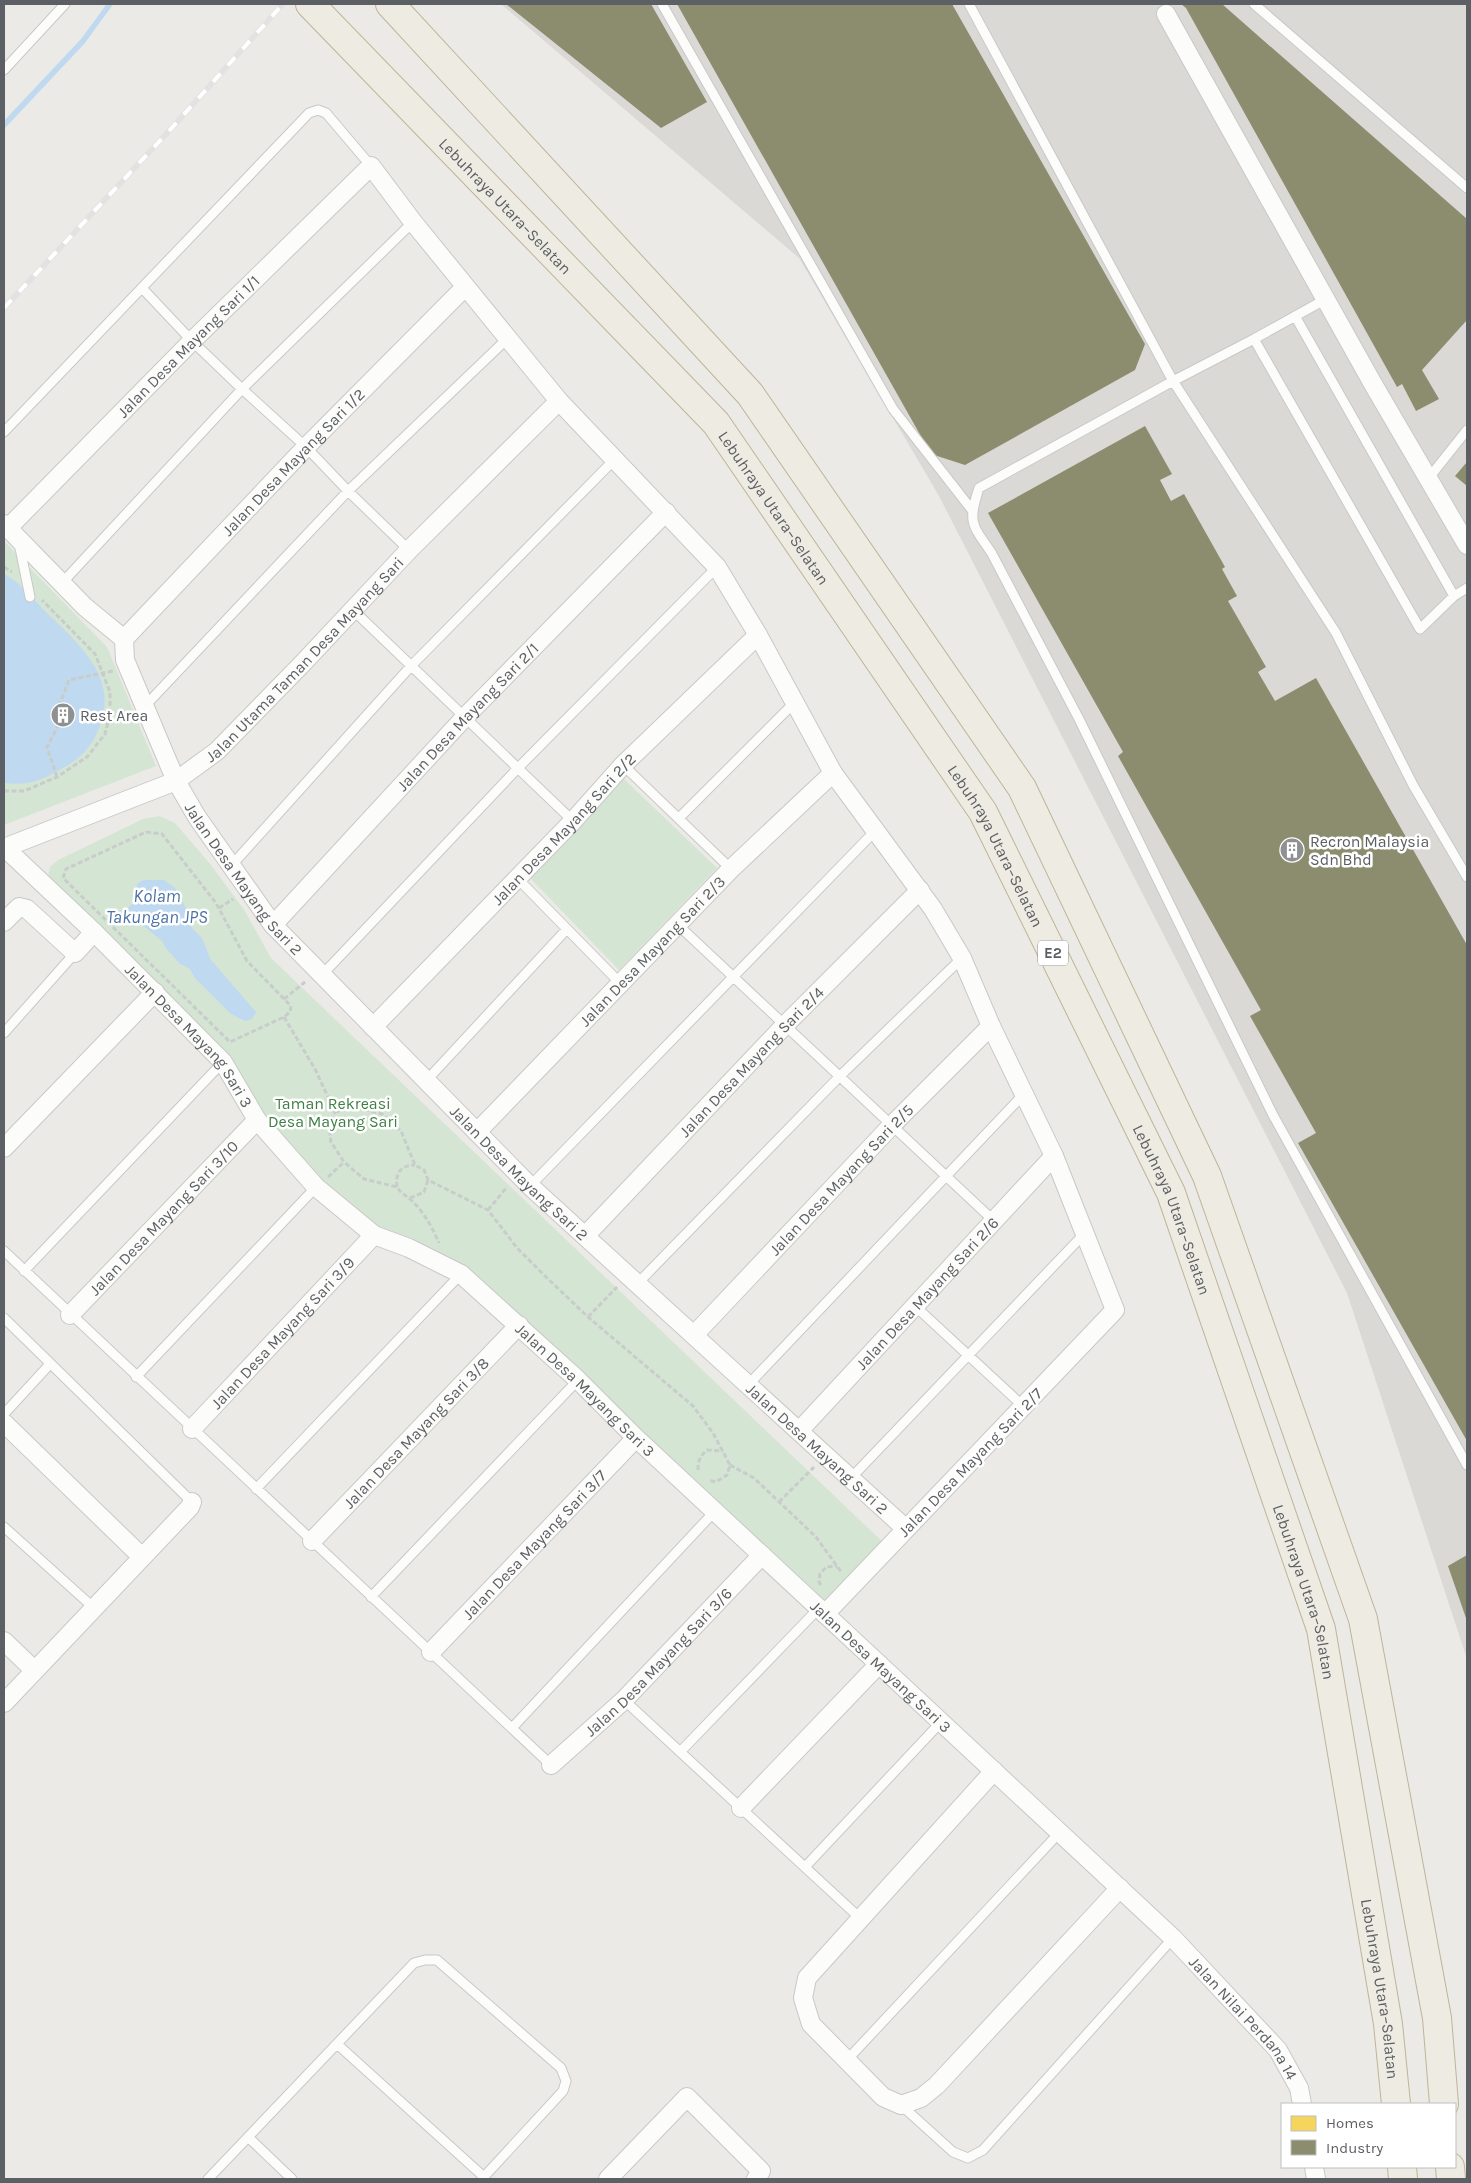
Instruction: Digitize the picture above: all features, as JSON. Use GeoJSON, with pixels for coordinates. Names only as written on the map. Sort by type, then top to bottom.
{"type":"FeatureCollection","features":[{"type":"Feature","properties":{"kind":"highway","name":"E2"},"geometry":{"type":"LineString","coordinates":[[390,4],[750,394],[1022,788],[1206,1176],[1363,1618],[1437,2018],[1444,2103]]}},
{"type":"Feature","properties":{"kind":"highway","name":"Lebuhraya Utara–Selatan"},"geometry":{"type":"LineString","coordinates":[[312,5],[716,423],[983,812],[1171,1193],[1321,1629],[1388,2024],[1396,2103]]}},
{"type":"Feature","properties":{"kind":"street"},"geometry":{"type":"LineString","coordinates":[[1166,14],[1467,546]]}},
{"type":"Feature","properties":{"kind":"street"},"geometry":{"type":"LineString","coordinates":[[371,166],[413,222],[559,401],[717,567],[758,634],[833,773],[920,890],[962,958],[991,1026],[1054,1156],[1085,1233]]}},
{"type":"Feature","properties":{"kind":"street","name":"Jalan Desa Mayang Sari 1/1"},"geometry":{"type":"LineString","coordinates":[[10,530],[192,341],[371,166]]}},
{"type":"Feature","properties":{"kind":"street","name":"Jalan Desa Mayang Sari 1/2"},"geometry":{"type":"LineString","coordinates":[[124,639],[306,446],[465,287]]}},
{"type":"Feature","properties":{"kind":"street","name":"Jalan Utama Taman Desa Mayang Sari"},"geometry":{"type":"LineString","coordinates":[[4,848],[176,781],[217,751],[409,550],[559,401]]}},
{"type":"Feature","properties":{"kind":"street","name":"Jalan Desa Mayang Sari 2/1"},"geometry":{"type":"LineString","coordinates":[[273,925],[465,717],[666,512]]}},
{"type":"Feature","properties":{"kind":"street"},"geometry":{"type":"LineString","coordinates":[[10,530],[85,607],[124,639]]}},
{"type":"Feature","properties":{"kind":"street","name":"Jalan Desa Mayang Sari 2/2"},"geometry":{"type":"LineString","coordinates":[[373,1027],[573,821],[623,765],[758,634]]}},
{"type":"Feature","properties":{"kind":"street","name":"Jalan Desa Mayang Sari 2"},"geometry":{"type":"LineString","coordinates":[[124,639],[125,660],[176,781],[197,817],[273,925],[524,1180],[906,1528]]}},
{"type":"Feature","properties":{"kind":"street","name":"Jalan Desa Mayang Sari 2/3"},"geometry":{"type":"LineString","coordinates":[[477,1132],[731,869],[833,773]]}},
{"type":"Feature","properties":{"kind":"street","name":"Jalan Desa Mayang Sari 3"},"geometry":{"type":"LineString","coordinates":[[4,848],[94,932],[223,1062],[257,1120],[316,1187],[374,1235],[409,1248],[461,1274],[578,1380],[636,1438],[1173,1938]]}},
{"type":"Feature","properties":{"kind":"street","name":"Jalan Desa Mayang Sari 2/4"},"geometry":{"type":"LineString","coordinates":[[585,1236],[785,1025],[920,890]]}},
{"type":"Feature","properties":{"kind":"street"},"geometry":{"type":"LineString","coordinates":[[4,922],[19,908],[27,909],[76,953],[94,932]]}},
{"type":"Feature","properties":{"kind":"street"},"geometry":{"type":"LineString","coordinates":[[4,1148],[155,992]]}},
{"type":"Feature","properties":{"kind":"street","name":"Jalan Desa Mayang Sari 2/5"},"geometry":{"type":"LineString","coordinates":[[694,1335],[892,1125],[991,1026]]}},
{"type":"Feature","properties":{"kind":"street","name":"Jalan Desa Mayang Sari 3/10"},"geometry":{"type":"LineString","coordinates":[[70,1315],[257,1120]]}},
{"type":"Feature","properties":{"kind":"street","name":"Jalan Desa Mayang Sari 2/6"},"geometry":{"type":"LineString","coordinates":[[799,1430],[1054,1156]]}},
{"type":"Feature","properties":{"kind":"street","name":"Jalan Desa Mayang Sari 2/7"},"geometry":{"type":"LineString","coordinates":[[822,1611],[906,1528],[1114,1310],[1085,1233]]}},
{"type":"Feature","properties":{"kind":"street","name":"Jalan Desa Mayang Sari 3/9"},"geometry":{"type":"LineString","coordinates":[[192,1429],[374,1235]]}},
{"type":"Feature","properties":{"kind":"street","name":"Jalan Desa Mayang Sari 3/8"},"geometry":{"type":"LineString","coordinates":[[312,1541],[519,1325]]}},
{"type":"Feature","properties":{"kind":"street"},"geometry":{"type":"LineString","coordinates":[[4,1423],[142,1557]]}},
{"type":"Feature","properties":{"kind":"street","name":"Jalan Desa Mayang Sari 3/7"},"geometry":{"type":"LineString","coordinates":[[431,1652],[636,1438]]}},
{"type":"Feature","properties":{"kind":"street"},"geometry":{"type":"LineString","coordinates":[[4,1703],[190,1508],[192,1502]]}},
{"type":"Feature","properties":{"kind":"street","name":"Jalan Desa Mayang Sari 3/6"},"geometry":{"type":"LineString","coordinates":[[551,1765],[624,1700],[762,1555]]}},
{"type":"Feature","properties":{"kind":"street"},"geometry":{"type":"LineString","coordinates":[[4,1641],[34,1670]]}},
{"type":"Feature","properties":{"kind":"street"},"geometry":{"type":"LineString","coordinates":[[742,1808],[879,1664]]}},
{"type":"Feature","properties":{"kind":"street"},"geometry":{"type":"LineString","coordinates":[[994,1771],[807,1978],[803,1998],[811,2024],[883,2097],[901,2105],[921,2098],[936,2086],[1120,1888]]}},
{"type":"Feature","properties":{"kind":"street","name":"Jalan Nilai Perdana 14"},"geometry":{"type":"LineString","coordinates":[[1173,1938],[1278,2050],[1299,2088],[1302,2103]]}},
{"type":"Feature","properties":{"kind":"street"},"geometry":{"type":"LineString","coordinates":[[608,2179],[687,2097],[761,2171],[756,2179]]}},
{"type":"Feature","properties":{"kind":"lane"},"geometry":{"type":"LineString","coordinates":[[4,70],[65,4]]}},
{"type":"Feature","properties":{"kind":"lane"},"geometry":{"type":"LineString","coordinates":[[662,4],[893,409],[972,510]]}},
{"type":"Feature","properties":{"kind":"lane"},"geometry":{"type":"LineString","coordinates":[[969,4],[1173,380],[1336,633],[1413,785],[1467,876]]}},
{"type":"Feature","properties":{"kind":"lane"},"geometry":{"type":"LineString","coordinates":[[1254,4],[1467,188]]}},
{"type":"Feature","properties":{"kind":"lane"},"geometry":{"type":"LineString","coordinates":[[4,432],[309,113],[318,110],[326,113],[371,166]]}},
{"type":"Feature","properties":{"kind":"lane"},"geometry":{"type":"LineString","coordinates":[[62,582],[242,390],[413,222]]}},
{"type":"Feature","properties":{"kind":"lane"},"geometry":{"type":"LineString","coordinates":[[142,288],[192,341],[242,390],[306,446],[348,491],[409,550]]}},
{"type":"Feature","properties":{"kind":"lane"},"geometry":{"type":"LineString","coordinates":[[1326,299],[1254,339],[1173,380],[979,488],[972,510],[974,527],[991,552],[1079,719],[1273,1115],[1467,1465]]}},
{"type":"Feature","properties":{"kind":"lane"},"geometry":{"type":"LineString","coordinates":[[1295,316],[1454,596]]}},
{"type":"Feature","properties":{"kind":"lane"},"geometry":{"type":"LineString","coordinates":[[145,706],[348,491],[508,338]]}},
{"type":"Feature","properties":{"kind":"lane"},"geometry":{"type":"LineString","coordinates":[[1254,339],[1420,630],[1454,596],[1467,588]]}},
{"type":"Feature","properties":{"kind":"lane"},"geometry":{"type":"LineString","coordinates":[[1428,480],[1467,430]]}},
{"type":"Feature","properties":{"kind":"lane"},"geometry":{"type":"LineString","coordinates":[[232,865],[412,666],[615,459]]}},
{"type":"Feature","properties":{"kind":"lane"},"geometry":{"type":"LineString","coordinates":[[10,530],[30,597]]}},
{"type":"Feature","properties":{"kind":"lane"},"geometry":{"type":"LineString","coordinates":[[320,973],[518,768],[717,567]]}},
{"type":"Feature","properties":{"kind":"lane"},"geometry":{"type":"LineString","coordinates":[[353,610],[573,821]]}},
{"type":"Feature","properties":{"kind":"lane"},"geometry":{"type":"LineString","coordinates":[[679,818],[795,702]]}},
{"type":"Feature","properties":{"kind":"lane"},"geometry":{"type":"LineString","coordinates":[[623,765],[731,869]]}},
{"type":"Feature","properties":{"kind":"lane"},"geometry":{"type":"LineString","coordinates":[[524,1180],[733,977],[876,829]]}},
{"type":"Feature","properties":{"kind":"lane"},"geometry":{"type":"LineString","coordinates":[[517,878],[621,984]]}},
{"type":"Feature","properties":{"kind":"lane"},"geometry":{"type":"LineString","coordinates":[[678,925],[994,1220]]}},
{"type":"Feature","properties":{"kind":"lane"},"geometry":{"type":"LineString","coordinates":[[426,1081],[567,930]]}},
{"type":"Feature","properties":{"kind":"lane"},"geometry":{"type":"LineString","coordinates":[[4,1034],[76,953]]}},
{"type":"Feature","properties":{"kind":"lane"},"geometry":{"type":"LineString","coordinates":[[632,1279],[962,958]]}},
{"type":"Feature","properties":{"kind":"lane"},"geometry":{"type":"LineString","coordinates":[[24,1271],[223,1062]]}},
{"type":"Feature","properties":{"kind":"lane"},"geometry":{"type":"LineString","coordinates":[[748,1385],[1024,1094]]}},
{"type":"Feature","properties":{"kind":"lane"},"geometry":{"type":"LineString","coordinates":[[136,1377],[316,1187]]}},
{"type":"Feature","properties":{"kind":"lane"},"geometry":{"type":"LineString","coordinates":[[850,1478],[1085,1233]]}},
{"type":"Feature","properties":{"kind":"lane"},"geometry":{"type":"LineString","coordinates":[[4,1251],[551,1765]]}},
{"type":"Feature","properties":{"kind":"lane"},"geometry":{"type":"LineString","coordinates":[[256,1489],[461,1274]]}},
{"type":"Feature","properties":{"kind":"lane"},"geometry":{"type":"LineString","coordinates":[[915,1306],[1022,1406]]}},
{"type":"Feature","properties":{"kind":"lane"},"geometry":{"type":"LineString","coordinates":[[4,1318],[192,1502]]}},
{"type":"Feature","properties":{"kind":"lane"},"geometry":{"type":"LineString","coordinates":[[4,1414],[50,1364]]}},
{"type":"Feature","properties":{"kind":"lane"},"geometry":{"type":"LineString","coordinates":[[371,1596],[578,1380]]}},
{"type":"Feature","properties":{"kind":"lane"},"geometry":{"type":"LineString","coordinates":[[512,1728],[715,1511]]}},
{"type":"Feature","properties":{"kind":"lane"},"geometry":{"type":"LineString","coordinates":[[4,1527],[94,1608]]}},
{"type":"Feature","properties":{"kind":"lane"},"geometry":{"type":"LineString","coordinates":[[680,1752],[822,1611]]}},
{"type":"Feature","properties":{"kind":"lane"},"geometry":{"type":"LineString","coordinates":[[624,1700],[861,1918]]}},
{"type":"Feature","properties":{"kind":"lane"},"geometry":{"type":"LineString","coordinates":[[804,1866],[941,1722]]}},
{"type":"Feature","properties":{"kind":"lane"},"geometry":{"type":"LineString","coordinates":[[847,2060],[1060,1832]]}},
{"type":"Feature","properties":{"kind":"lane"},"geometry":{"type":"LineString","coordinates":[[901,2105],[953,2152],[968,2158],[983,2150],[1173,1938]]}},
{"type":"Feature","properties":{"kind":"lane"},"geometry":{"type":"LineString","coordinates":[[208,2179],[414,1963],[425,1960],[437,1960],[560,2068],[566,2081],[563,2091],[483,2178],[337,2044]]}},
{"type":"Feature","properties":{"kind":"lane"},"geometry":{"type":"LineString","coordinates":[[248,2137],[292,2179]]}},
{"type":"Feature","properties":{"kind":"path"},"geometry":{"type":"LineString","coordinates":[[4,791],[24,791],[57,777],[86,758],[105,734],[110,715],[110,692],[95,654],[28,586]]}},
{"type":"Feature","properties":{"kind":"path"},"geometry":{"type":"LineString","coordinates":[[59,706],[69,680],[102,673]]}},
{"type":"Feature","properties":{"kind":"path"},"geometry":{"type":"LineString","coordinates":[[57,777],[47,747],[61,720]]}},
{"type":"Feature","properties":{"kind":"path"},"geometry":{"type":"LineString","coordinates":[[146,832],[162,834],[216,903],[247,961],[284,999],[290,1006],[290,1012],[284,1017],[230,1042],[63,878],[66,869],[146,832]]}},
{"type":"Feature","properties":{"kind":"path"},"geometry":{"type":"LineString","coordinates":[[284,999],[320,973]]}},
{"type":"Feature","properties":{"kind":"path"},"geometry":{"type":"LineString","coordinates":[[284,1017],[315,1069],[335,1112],[329,1126],[332,1142],[344,1162],[364,1179],[396,1187]]}},
{"type":"Feature","properties":{"kind":"path"},"geometry":{"type":"LineString","coordinates":[[335,1112],[354,1107],[382,1114],[401,1130],[415,1165]]}},
{"type":"Feature","properties":{"kind":"path"},"geometry":{"type":"LineString","coordinates":[[410,1198],[424,1192],[428,1180],[424,1170],[415,1165],[408,1165],[400,1169],[396,1175],[396,1187],[401,1194],[410,1198],[430,1222],[442,1250]]}},
{"type":"Feature","properties":{"kind":"path"},"geometry":{"type":"LineString","coordinates":[[428,1180],[488,1210],[517,1248],[588,1317],[693,1406],[713,1434],[730,1465],[754,1478],[816,1536],[844,1575]]}},
{"type":"Feature","properties":{"kind":"path"},"geometry":{"type":"LineString","coordinates":[[488,1210],[524,1180]]}},
{"type":"Feature","properties":{"kind":"path"},"geometry":{"type":"LineString","coordinates":[[588,1317],[632,1279]]}},
{"type":"Feature","properties":{"kind":"path"},"geometry":{"type":"LineString","coordinates":[[698,1470],[698,1462],[706,1450],[723,1451]]}},
{"type":"Feature","properties":{"kind":"path"},"geometry":{"type":"LineString","coordinates":[[779,1502],[825,1455]]}},
{"type":"Feature","properties":{"kind":"path"},"geometry":{"type":"LineString","coordinates":[[690,1465],[702,1474]]}},
{"type":"Feature","properties":{"kind":"path"},"geometry":{"type":"LineString","coordinates":[[705,1479],[716,1482],[727,1475],[730,1465]]}},
{"type":"Feature","properties":{"kind":"path"},"geometry":{"type":"LineString","coordinates":[[825,1589],[819,1582],[820,1574],[826,1567],[837,1566]]}},
{"type":"Feature","properties":{"kind":"shaded area"},"geometry":{"type":"Polygon","coordinates":[[[501,4],[1467,4],[1467,1659],[1347,1293],[939,496],[799,258],[501,4]]]}},
{"type":"Feature","properties":{"kind":"green space"},"geometry":{"type":"Polygon","coordinates":[[[4,541],[107,647],[156,766],[4,825],[4,541]]]}},
{"type":"Feature","properties":{"kind":"green space"},"geometry":{"type":"Polygon","coordinates":[[[624,779],[717,868],[619,970],[529,877],[624,779]]]}},
{"type":"Feature","properties":{"kind":"green space","name":"Taman Rekreasi Desa Mayang Sari"},"geometry":{"type":"Polygon","coordinates":[[[159,816],[175,823],[211,865],[245,911],[271,958],[889,1548],[823,1620],[468,1282],[370,1238],[278,1155],[227,1060],[47,881],[50,867],[58,860],[143,819],[159,816]]]}},
{"type":"Feature","properties":{"kind":"water"},"geometry":{"type":"Polygon","coordinates":[[[4,574],[26,591],[83,650],[93,663],[104,693],[104,710],[99,728],[86,751],[71,763],[50,775],[22,784],[4,783],[4,574]]]}},
{"type":"Feature","properties":{"kind":"water","name":"Kolam Takungan JPS"},"geometry":{"type":"Polygon","coordinates":[[[143,880],[164,880],[175,888],[192,919],[191,927],[202,938],[211,960],[256,1012],[252,1019],[245,1021],[231,1014],[195,978],[189,968],[180,964],[162,941],[130,915],[128,908],[134,902],[137,884],[143,880]]]}},
{"type":"Feature","properties":{"kind":"building: Homes","name":"Rest Area"},"geometry":{"type":"Polygon","coordinates":[[[58,705],[74,714],[69,724],[52,715],[58,705]]]}},
{"type":"Feature","properties":{"kind":"building: Industry"},"geometry":{"type":"Polygon","coordinates":[[[506,4],[651,4],[707,102],[661,128],[506,4]]]}},
{"type":"Feature","properties":{"kind":"building: Industry"},"geometry":{"type":"Polygon","coordinates":[[[677,4],[952,4],[1145,344],[1135,370],[965,465],[931,454],[677,4]]]}},
{"type":"Feature","properties":{"kind":"building: Industry"},"geometry":{"type":"Polygon","coordinates":[[[1181,4],[1222,4],[1467,219],[1467,320],[1422,370],[1439,399],[1416,411],[1402,384],[1397,387],[1186,8],[1181,4]]]}},
{"type":"Feature","properties":{"kind":"building: Industry","name":"Recron Malaysia Sdn Bhd"},"geometry":{"type":"Polygon","coordinates":[[[1145,426],[1172,474],[1160,480],[1171,501],[1184,494],[1225,567],[1222,569],[1237,596],[1228,601],[1266,667],[1258,672],[1275,701],[1316,678],[1467,945],[1467,1441],[1298,1143],[1316,1133],[1250,1016],[1261,1010],[1118,756],[1123,752],[988,513],[1145,426]]]}},
{"type":"Feature","properties":{"kind":"building: Industry"},"geometry":{"type":"Polygon","coordinates":[[[1467,462],[1467,486],[1455,476],[1467,462]]]}},
{"type":"Feature","properties":{"kind":"building: Industry"},"geometry":{"type":"Polygon","coordinates":[[[1467,1555],[1467,1621],[1448,1566],[1467,1555]]]}},
{"type":"Feature","properties":{"kind":"waterway"},"geometry":{"type":"LineString","coordinates":[[4,125],[83,41],[110,4]]}},
{"type":"Feature","properties":{"kind":"railway"},"geometry":{"type":"LineString","coordinates":[[4,308],[169,131],[283,4]]}},
{"type":"Feature","properties":{"kind":"place","name":"Rest Area"},"geometry":{"type":"Point","coordinates":[63,715]}},
{"type":"Feature","properties":{"kind":"place","name":"Recron Malaysia Sdn Bhd"},"geometry":{"type":"Point","coordinates":[1292,850]}}]}
